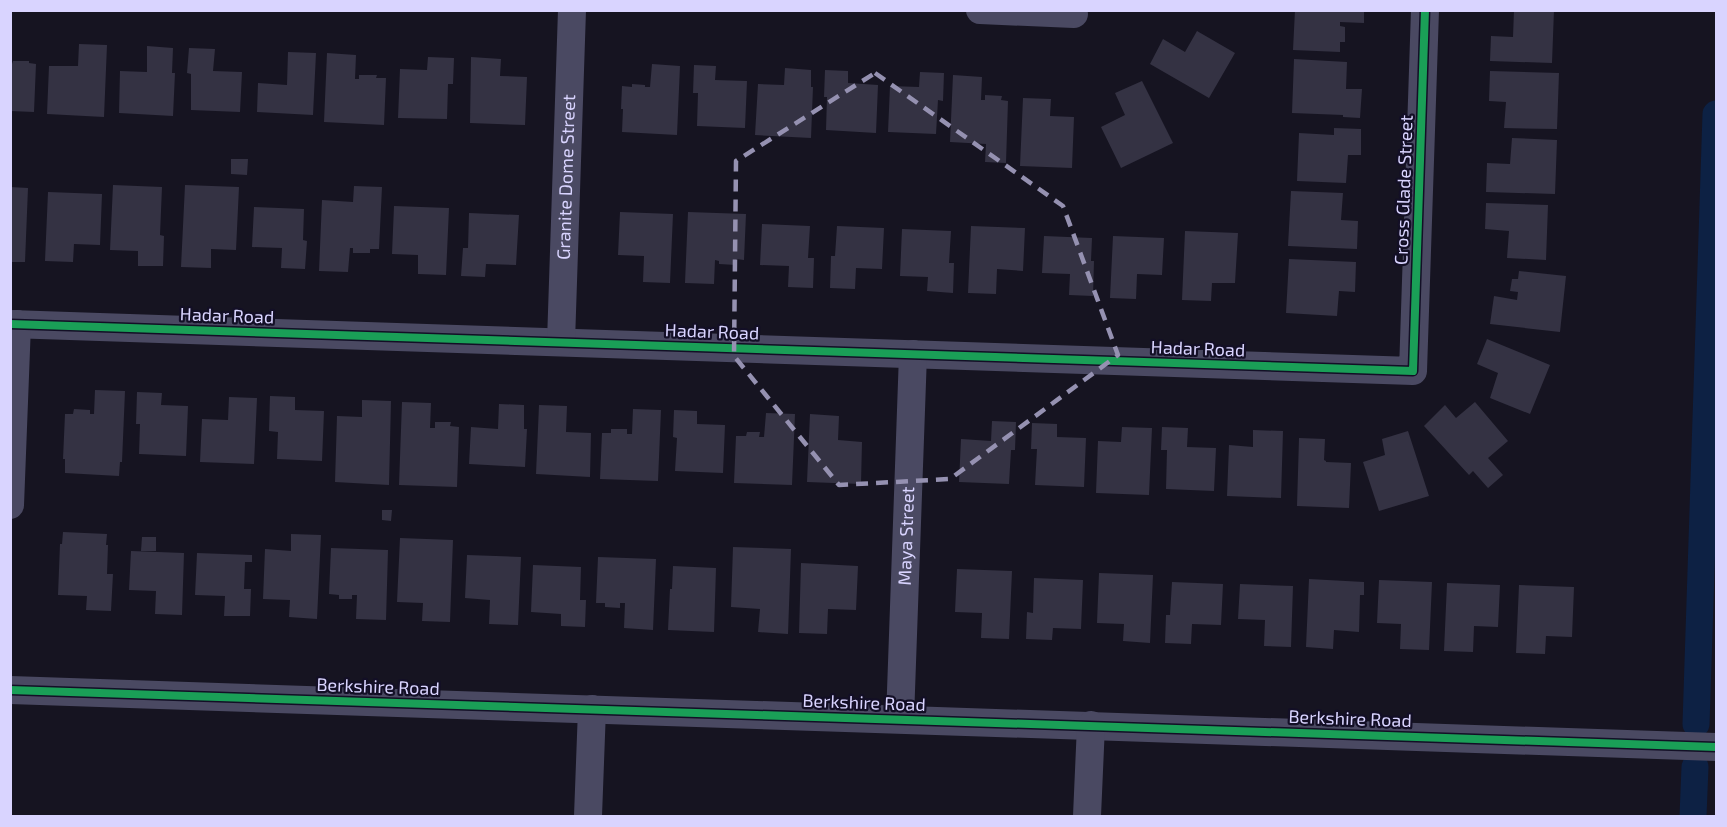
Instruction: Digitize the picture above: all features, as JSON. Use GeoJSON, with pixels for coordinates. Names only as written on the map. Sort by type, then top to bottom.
{"type":"FeatureCollection","features":[{"type":"Feature","properties":{"kind":"street","name":"Granite Dome Street"},"geometry":{"type":"LineString","coordinates":[[561,342],[572,10]]}},
{"type":"Feature","properties":{"kind":"street"},"geometry":{"type":"LineString","coordinates":[[980,10],[1074,14]]}},
{"type":"Feature","properties":{"kind":"street","name":"Cross Glade Street"},"geometry":{"type":"LineString","coordinates":[[1413,371],[1425,10]]}},
{"type":"Feature","properties":{"kind":"street","name":"Hadar Road"},"geometry":{"type":"LineString","coordinates":[[14,324],[1413,371]]}},
{"type":"Feature","properties":{"kind":"street"},"geometry":{"type":"LineString","coordinates":[[10,505],[14,324]]}},
{"type":"Feature","properties":{"kind":"street","name":"Maya Street"},"geometry":{"type":"LineString","coordinates":[[900,719],[913,354]]}},
{"type":"Feature","properties":{"kind":"street","name":"Berkshire Road"},"geometry":{"type":"LineString","coordinates":[[10,690],[1716,747]]}},
{"type":"Feature","properties":{"kind":"street"},"geometry":{"type":"LineString","coordinates":[[588,816],[592,709]]}},
{"type":"Feature","properties":{"kind":"street"},"geometry":{"type":"LineString","coordinates":[[1087,816],[1091,725]]}},
{"type":"Feature","properties":{"kind":"highlighted area"},"geometry":{"type":"Polygon","coordinates":[[[875,73],[1063,206],[1118,355],[950,479],[839,485],[734,356],[736,161],[875,73]]]}},
{"type":"Feature","properties":{"kind":"building"},"geometry":{"type":"Polygon","coordinates":[[[1295,10],[1364,10],[1364,23],[1340,22],[1340,26],[1345,27],[1345,42],[1340,42],[1340,52],[1293,50],[1295,10]]]}},
{"type":"Feature","properties":{"kind":"building"},"geometry":{"type":"Polygon","coordinates":[[[1514,10],[1554,10],[1552,63],[1490,61],[1491,36],[1513,37],[1514,10]]]}},
{"type":"Feature","properties":{"kind":"building"},"geometry":{"type":"Polygon","coordinates":[[[1197,31],[1235,53],[1209,98],[1150,64],[1163,39],[1185,52],[1197,31]]]}},
{"type":"Feature","properties":{"kind":"building"},"geometry":{"type":"Polygon","coordinates":[[[79,44],[107,45],[104,117],[47,114],[49,66],[78,66],[79,44]]]}},
{"type":"Feature","properties":{"kind":"building"},"geometry":{"type":"Polygon","coordinates":[[[147,46],[173,48],[172,73],[175,73],[173,116],[119,113],[120,71],[147,72],[147,46]]]}},
{"type":"Feature","properties":{"kind":"building"},"geometry":{"type":"Polygon","coordinates":[[[189,48],[215,49],[213,71],[242,72],[240,112],[191,110],[191,74],[187,73],[189,48]]]}},
{"type":"Feature","properties":{"kind":"building"},"geometry":{"type":"Polygon","coordinates":[[[288,52],[316,53],[313,115],[257,112],[258,83],[287,85],[288,52]]]}},
{"type":"Feature","properties":{"kind":"building"},"geometry":{"type":"Polygon","coordinates":[[[327,53],[356,55],[355,79],[359,79],[359,75],[377,75],[376,78],[386,78],[384,125],[324,122],[327,53]]]}},
{"type":"Feature","properties":{"kind":"building"},"geometry":{"type":"Polygon","coordinates":[[[428,57],[454,58],[453,84],[448,84],[447,119],[398,118],[400,69],[427,70],[428,57]]]}},
{"type":"Feature","properties":{"kind":"building"},"geometry":{"type":"Polygon","coordinates":[[[471,57],[501,59],[500,76],[527,77],[525,125],[470,123],[471,57]]]}},
{"type":"Feature","properties":{"kind":"building"},"geometry":{"type":"Polygon","coordinates":[[[1294,59],[1347,62],[1346,89],[1362,89],[1360,118],[1292,113],[1294,59]]]}},
{"type":"Feature","properties":{"kind":"building"},"geometry":{"type":"Polygon","coordinates":[[[13,61],[29,61],[29,63],[36,64],[34,112],[10,111],[10,64],[13,61]]]}},
{"type":"Feature","properties":{"kind":"building"},"geometry":{"type":"Polygon","coordinates":[[[652,64],[680,66],[677,135],[622,132],[622,86],[632,87],[632,84],[650,87],[652,64]]]}},
{"type":"Feature","properties":{"kind":"building"},"geometry":{"type":"Polygon","coordinates":[[[694,65],[716,66],[715,80],[747,81],[745,128],[697,126],[698,93],[693,93],[694,65]]]}},
{"type":"Feature","properties":{"kind":"building"},"geometry":{"type":"Polygon","coordinates":[[[785,68],[811,70],[811,87],[813,87],[811,138],[755,135],[758,84],[784,85],[785,68]]]}},
{"type":"Feature","properties":{"kind":"building"},"geometry":{"type":"Polygon","coordinates":[[[825,70],[848,71],[848,83],[878,85],[876,133],[826,130],[825,70]]]}},
{"type":"Feature","properties":{"kind":"building"},"geometry":{"type":"Polygon","coordinates":[[[1490,71],[1559,73],[1557,129],[1504,128],[1506,102],[1489,101],[1490,71]]]}},
{"type":"Feature","properties":{"kind":"building"},"geometry":{"type":"Polygon","coordinates":[[[920,72],[944,73],[943,101],[938,100],[936,134],[888,132],[890,86],[919,87],[920,72]]]}},
{"type":"Feature","properties":{"kind":"building"},"geometry":{"type":"Polygon","coordinates":[[[953,75],[982,77],[981,100],[985,100],[985,95],[1002,96],[1001,100],[1008,101],[1006,163],[985,162],[986,144],[950,142],[953,75]]]}},
{"type":"Feature","properties":{"kind":"building"},"geometry":{"type":"Polygon","coordinates":[[[1142,81],[1173,143],[1121,168],[1101,127],[1125,115],[1115,93],[1142,81]]]}},
{"type":"Feature","properties":{"kind":"building"},"geometry":{"type":"Polygon","coordinates":[[[1023,98],[1051,99],[1050,116],[1074,117],[1072,168],[1020,166],[1023,98]]]}},
{"type":"Feature","properties":{"kind":"building"},"geometry":{"type":"Polygon","coordinates":[[[1334,128],[1361,129],[1361,155],[1348,155],[1346,183],[1297,181],[1299,133],[1334,135],[1334,128]]]}},
{"type":"Feature","properties":{"kind":"building"},"geometry":{"type":"Polygon","coordinates":[[[1512,138],[1557,140],[1555,194],[1486,192],[1487,163],[1510,164],[1512,138]]]}},
{"type":"Feature","properties":{"kind":"building"},"geometry":{"type":"Polygon","coordinates":[[[231,159],[248,159],[247,175],[231,174],[231,159]]]}},
{"type":"Feature","properties":{"kind":"building"},"geometry":{"type":"Polygon","coordinates":[[[113,185],[162,187],[160,235],[164,236],[163,266],[138,266],[138,251],[110,250],[113,185]]]}},
{"type":"Feature","properties":{"kind":"building"},"geometry":{"type":"Polygon","coordinates":[[[185,185],[239,187],[236,250],[211,249],[211,268],[181,267],[185,185]]]}},
{"type":"Feature","properties":{"kind":"building"},"geometry":{"type":"Polygon","coordinates":[[[354,186],[382,187],[379,249],[370,249],[370,253],[353,253],[353,248],[350,248],[348,272],[319,271],[322,200],[353,202],[354,186]]]}},
{"type":"Feature","properties":{"kind":"building"},"geometry":{"type":"Polygon","coordinates":[[[10,187],[28,188],[25,262],[10,262],[10,187]]]}},
{"type":"Feature","properties":{"kind":"building"},"geometry":{"type":"Polygon","coordinates":[[[1291,191],[1343,193],[1341,220],[1358,221],[1357,249],[1288,246],[1291,191]]]}},
{"type":"Feature","properties":{"kind":"building"},"geometry":{"type":"Polygon","coordinates":[[[48,192],[102,194],[100,245],[74,244],[73,262],[45,261],[48,192]]]}},
{"type":"Feature","properties":{"kind":"building"},"geometry":{"type":"Polygon","coordinates":[[[1486,203],[1548,205],[1546,260],[1507,258],[1509,231],[1485,229],[1486,203]]]}},
{"type":"Feature","properties":{"kind":"building"},"geometry":{"type":"Polygon","coordinates":[[[394,206],[449,208],[446,275],[418,274],[418,255],[392,254],[394,206]]]}},
{"type":"Feature","properties":{"kind":"building"},"geometry":{"type":"Polygon","coordinates":[[[254,207],[304,209],[303,240],[307,241],[305,269],[281,268],[282,248],[252,247],[254,207]]]}},
{"type":"Feature","properties":{"kind":"building"},"geometry":{"type":"Polygon","coordinates":[[[620,212],[673,214],[670,283],[643,282],[644,256],[618,255],[620,212]]]}},
{"type":"Feature","properties":{"kind":"building"},"geometry":{"type":"Polygon","coordinates":[[[688,212],[746,214],[744,260],[736,259],[736,265],[719,264],[719,261],[715,260],[714,284],[685,283],[688,212]]]}},
{"type":"Feature","properties":{"kind":"building"},"geometry":{"type":"Polygon","coordinates":[[[469,213],[519,215],[516,265],[486,264],[485,277],[461,276],[463,248],[468,248],[469,213]]]}},
{"type":"Feature","properties":{"kind":"building"},"geometry":{"type":"Polygon","coordinates":[[[762,224],[810,226],[808,258],[814,258],[813,288],[788,287],[789,266],[760,265],[762,224]]]}},
{"type":"Feature","properties":{"kind":"building"},"geometry":{"type":"Polygon","coordinates":[[[837,226],[884,228],[882,269],[856,268],[855,289],[830,288],[831,256],[835,256],[837,226]]]}},
{"type":"Feature","properties":{"kind":"building"},"geometry":{"type":"Polygon","coordinates":[[[971,226],[1025,228],[1023,271],[997,269],[996,294],[968,293],[971,226]]]}},
{"type":"Feature","properties":{"kind":"building"},"geometry":{"type":"Polygon","coordinates":[[[902,229],[951,231],[949,263],[954,263],[953,293],[927,291],[928,277],[900,276],[902,229]]]}},
{"type":"Feature","properties":{"kind":"building"},"geometry":{"type":"Polygon","coordinates":[[[1185,231],[1238,233],[1235,283],[1212,283],[1211,301],[1182,300],[1185,231]]]}},
{"type":"Feature","properties":{"kind":"building"},"geometry":{"type":"Polygon","coordinates":[[[1044,236],[1092,238],[1093,296],[1069,295],[1070,274],[1042,273],[1044,236]]]}},
{"type":"Feature","properties":{"kind":"building"},"geometry":{"type":"Polygon","coordinates":[[[1113,236],[1164,238],[1162,275],[1137,274],[1136,299],[1110,298],[1113,236]]]}},
{"type":"Feature","properties":{"kind":"building"},"geometry":{"type":"Polygon","coordinates":[[[1289,259],[1356,262],[1355,292],[1339,291],[1337,316],[1286,313],[1289,259]]]}},
{"type":"Feature","properties":{"kind":"building"},"geometry":{"type":"Polygon","coordinates":[[[1519,271],[1566,276],[1560,332],[1490,324],[1494,296],[1517,300],[1518,292],[1510,291],[1512,279],[1518,279],[1519,271]]]}},
{"type":"Feature","properties":{"kind":"building"},"geometry":{"type":"Polygon","coordinates":[[[1487,339],[1550,365],[1530,414],[1490,398],[1498,373],[1477,364],[1487,339]]]}},
{"type":"Feature","properties":{"kind":"building"},"geometry":{"type":"Polygon","coordinates":[[[95,390],[125,391],[122,462],[120,462],[119,476],[65,473],[65,459],[63,459],[65,414],[73,414],[74,409],[90,410],[90,414],[94,414],[95,390]]]}},
{"type":"Feature","properties":{"kind":"building"},"geometry":{"type":"Polygon","coordinates":[[[137,392],[162,393],[161,405],[188,406],[186,456],[139,454],[140,424],[136,424],[137,392]]]}},
{"type":"Feature","properties":{"kind":"building"},"geometry":{"type":"Polygon","coordinates":[[[270,396],[295,397],[295,410],[324,411],[322,461],[277,459],[278,432],[269,431],[270,396]]]}},
{"type":"Feature","properties":{"kind":"building"},"geometry":{"type":"Polygon","coordinates":[[[229,397],[257,398],[254,464],[200,462],[202,419],[228,420],[229,397]]]}},
{"type":"Feature","properties":{"kind":"building"},"geometry":{"type":"Polygon","coordinates":[[[362,400],[391,401],[389,485],[335,482],[337,416],[362,417],[362,400]]]}},
{"type":"Feature","properties":{"kind":"building"},"geometry":{"type":"Polygon","coordinates":[[[402,402],[431,403],[430,428],[435,428],[435,422],[451,422],[450,426],[459,427],[457,487],[399,485],[402,402]]]}},
{"type":"Feature","properties":{"kind":"building"},"geometry":{"type":"Polygon","coordinates":[[[1475,402],[1508,441],[1488,458],[1503,475],[1488,488],[1473,471],[1469,475],[1424,426],[1445,405],[1456,418],[1475,402]]]}},
{"type":"Feature","properties":{"kind":"building"},"geometry":{"type":"Polygon","coordinates":[[[499,404],[524,405],[524,429],[527,429],[525,467],[469,464],[471,427],[498,429],[499,404]]]}},
{"type":"Feature","properties":{"kind":"building"},"geometry":{"type":"Polygon","coordinates":[[[539,405],[567,406],[566,432],[591,433],[590,477],[536,474],[539,405]]]}},
{"type":"Feature","properties":{"kind":"building"},"geometry":{"type":"Polygon","coordinates":[[[633,409],[661,410],[658,481],[600,479],[602,433],[611,433],[611,429],[627,429],[627,434],[632,434],[633,409]]]}},
{"type":"Feature","properties":{"kind":"building"},"geometry":{"type":"Polygon","coordinates":[[[674,410],[697,411],[697,424],[725,425],[723,473],[675,471],[677,438],[673,437],[674,410]]]}},
{"type":"Feature","properties":{"kind":"building"},"geometry":{"type":"Polygon","coordinates":[[[766,413],[795,414],[792,485],[734,483],[736,436],[746,436],[747,432],[760,432],[759,437],[764,437],[766,413]]]}},
{"type":"Feature","properties":{"kind":"building"},"geometry":{"type":"Polygon","coordinates":[[[810,414],[839,416],[838,440],[862,442],[861,484],[807,482],[810,414]]]}},
{"type":"Feature","properties":{"kind":"building"},"geometry":{"type":"Polygon","coordinates":[[[992,421],[1016,422],[1015,450],[1011,450],[1009,484],[959,482],[961,439],[991,441],[992,421]]]}},
{"type":"Feature","properties":{"kind":"building"},"geometry":{"type":"Polygon","coordinates":[[[1032,423],[1057,424],[1057,437],[1086,438],[1084,487],[1035,485],[1037,449],[1031,449],[1032,423]]]}},
{"type":"Feature","properties":{"kind":"building"},"geometry":{"type":"Polygon","coordinates":[[[1122,427],[1152,428],[1149,495],[1096,493],[1098,441],[1121,442],[1122,427]]]}},
{"type":"Feature","properties":{"kind":"building"},"geometry":{"type":"Polygon","coordinates":[[[1162,427],[1188,428],[1187,447],[1216,448],[1214,491],[1166,489],[1167,450],[1161,450],[1162,427]]]}},
{"type":"Feature","properties":{"kind":"building"},"geometry":{"type":"Polygon","coordinates":[[[1253,430],[1283,431],[1281,498],[1227,496],[1229,445],[1253,447],[1253,430]]]}},
{"type":"Feature","properties":{"kind":"building"},"geometry":{"type":"Polygon","coordinates":[[[1408,431],[1429,496],[1379,511],[1363,462],[1385,455],[1382,439],[1408,431]]]}},
{"type":"Feature","properties":{"kind":"building"},"geometry":{"type":"Polygon","coordinates":[[[1299,438],[1325,439],[1324,460],[1326,462],[1351,463],[1349,508],[1297,506],[1299,438]]]}},
{"type":"Feature","properties":{"kind":"building"},"geometry":{"type":"Polygon","coordinates":[[[382,510],[392,510],[391,521],[382,520],[382,510]]]}},
{"type":"Feature","properties":{"kind":"building"},"geometry":{"type":"Polygon","coordinates":[[[63,532],[107,534],[107,574],[113,574],[111,611],[86,610],[87,596],[58,595],[60,544],[62,544],[63,532]]]}},
{"type":"Feature","properties":{"kind":"building"},"geometry":{"type":"Polygon","coordinates":[[[291,534],[321,535],[317,619],[289,617],[290,600],[263,599],[265,549],[291,551],[291,534]]]}},
{"type":"Feature","properties":{"kind":"building"},"geometry":{"type":"Polygon","coordinates":[[[142,537],[156,537],[156,551],[141,551],[142,537]]]}},
{"type":"Feature","properties":{"kind":"building"},"geometry":{"type":"Polygon","coordinates":[[[400,538],[453,540],[450,622],[422,621],[423,603],[397,602],[400,538]]]}},
{"type":"Feature","properties":{"kind":"building"},"geometry":{"type":"Polygon","coordinates":[[[733,547],[791,549],[788,634],[758,632],[760,609],[731,607],[733,547]]]}},
{"type":"Feature","properties":{"kind":"building"},"geometry":{"type":"Polygon","coordinates":[[[331,548],[388,550],[386,620],[356,619],[357,595],[352,595],[352,599],[339,599],[339,595],[329,594],[331,548]]]}},
{"type":"Feature","properties":{"kind":"building"},"geometry":{"type":"Polygon","coordinates":[[[131,551],[184,553],[182,615],[155,614],[156,591],[129,590],[131,551]]]}},
{"type":"Feature","properties":{"kind":"building"},"geometry":{"type":"Polygon","coordinates":[[[197,553],[252,555],[252,562],[245,562],[244,589],[251,589],[250,616],[224,616],[225,596],[195,595],[197,553]]]}},
{"type":"Feature","properties":{"kind":"building"},"geometry":{"type":"Polygon","coordinates":[[[467,555],[521,557],[518,625],[489,624],[490,600],[465,598],[467,555]]]}},
{"type":"Feature","properties":{"kind":"building"},"geometry":{"type":"Polygon","coordinates":[[[598,557],[656,559],[653,630],[624,628],[625,603],[620,603],[620,608],[605,607],[605,603],[596,603],[598,557]]]}},
{"type":"Feature","properties":{"kind":"building"},"geometry":{"type":"Polygon","coordinates":[[[801,563],[858,566],[856,610],[828,609],[827,634],[799,633],[801,563]]]}},
{"type":"Feature","properties":{"kind":"building"},"geometry":{"type":"Polygon","coordinates":[[[533,565],[581,567],[580,600],[586,600],[585,627],[561,626],[561,614],[531,612],[533,565]]]}},
{"type":"Feature","properties":{"kind":"building"},"geometry":{"type":"Polygon","coordinates":[[[673,566],[716,568],[714,632],[668,630],[673,566]]]}},
{"type":"Feature","properties":{"kind":"building"},"geometry":{"type":"Polygon","coordinates":[[[957,569],[1012,571],[1009,639],[981,638],[982,613],[955,612],[957,569]]]}},
{"type":"Feature","properties":{"kind":"building"},"geometry":{"type":"Polygon","coordinates":[[[1099,573],[1153,575],[1150,643],[1123,641],[1124,624],[1097,623],[1099,573]]]}},
{"type":"Feature","properties":{"kind":"building"},"geometry":{"type":"Polygon","coordinates":[[[1034,578],[1083,580],[1081,629],[1053,628],[1052,640],[1026,639],[1027,612],[1033,613],[1034,578]]]}},
{"type":"Feature","properties":{"kind":"building"},"geometry":{"type":"Polygon","coordinates":[[[1309,579],[1364,582],[1364,595],[1360,595],[1359,632],[1334,630],[1333,649],[1306,647],[1309,579]]]}},
{"type":"Feature","properties":{"kind":"building"},"geometry":{"type":"Polygon","coordinates":[[[1379,580],[1432,582],[1429,650],[1400,649],[1401,624],[1377,623],[1379,580]]]}},
{"type":"Feature","properties":{"kind":"building"},"geometry":{"type":"Polygon","coordinates":[[[1172,582],[1223,584],[1221,625],[1192,624],[1191,644],[1165,643],[1166,615],[1170,615],[1172,582]]]}},
{"type":"Feature","properties":{"kind":"building"},"geometry":{"type":"Polygon","coordinates":[[[1447,583],[1500,585],[1498,627],[1474,626],[1473,652],[1444,651],[1447,583]]]}},
{"type":"Feature","properties":{"kind":"building"},"geometry":{"type":"Polygon","coordinates":[[[1240,584],[1293,586],[1291,647],[1264,646],[1265,620],[1238,619],[1240,584]]]}},
{"type":"Feature","properties":{"kind":"building"},"geometry":{"type":"Polygon","coordinates":[[[1519,585],[1574,587],[1572,637],[1546,636],[1545,654],[1516,653],[1519,585]]]}},
{"type":"Feature","properties":{"kind":"waterway"},"geometry":{"type":"LineString","coordinates":[[1696,724],[1716,114]]}},
{"type":"Feature","properties":{"kind":"waterway"},"geometry":{"type":"LineString","coordinates":[[1693,816],[1695,767]]}},
{"type":"Feature","properties":{"kind":"cycle path"},"geometry":{"type":"LineString","coordinates":[[10,324],[1413,371],[1425,10]]}},
{"type":"Feature","properties":{"kind":"cycle path"},"geometry":{"type":"LineString","coordinates":[[10,690],[1716,747]]}}]}
